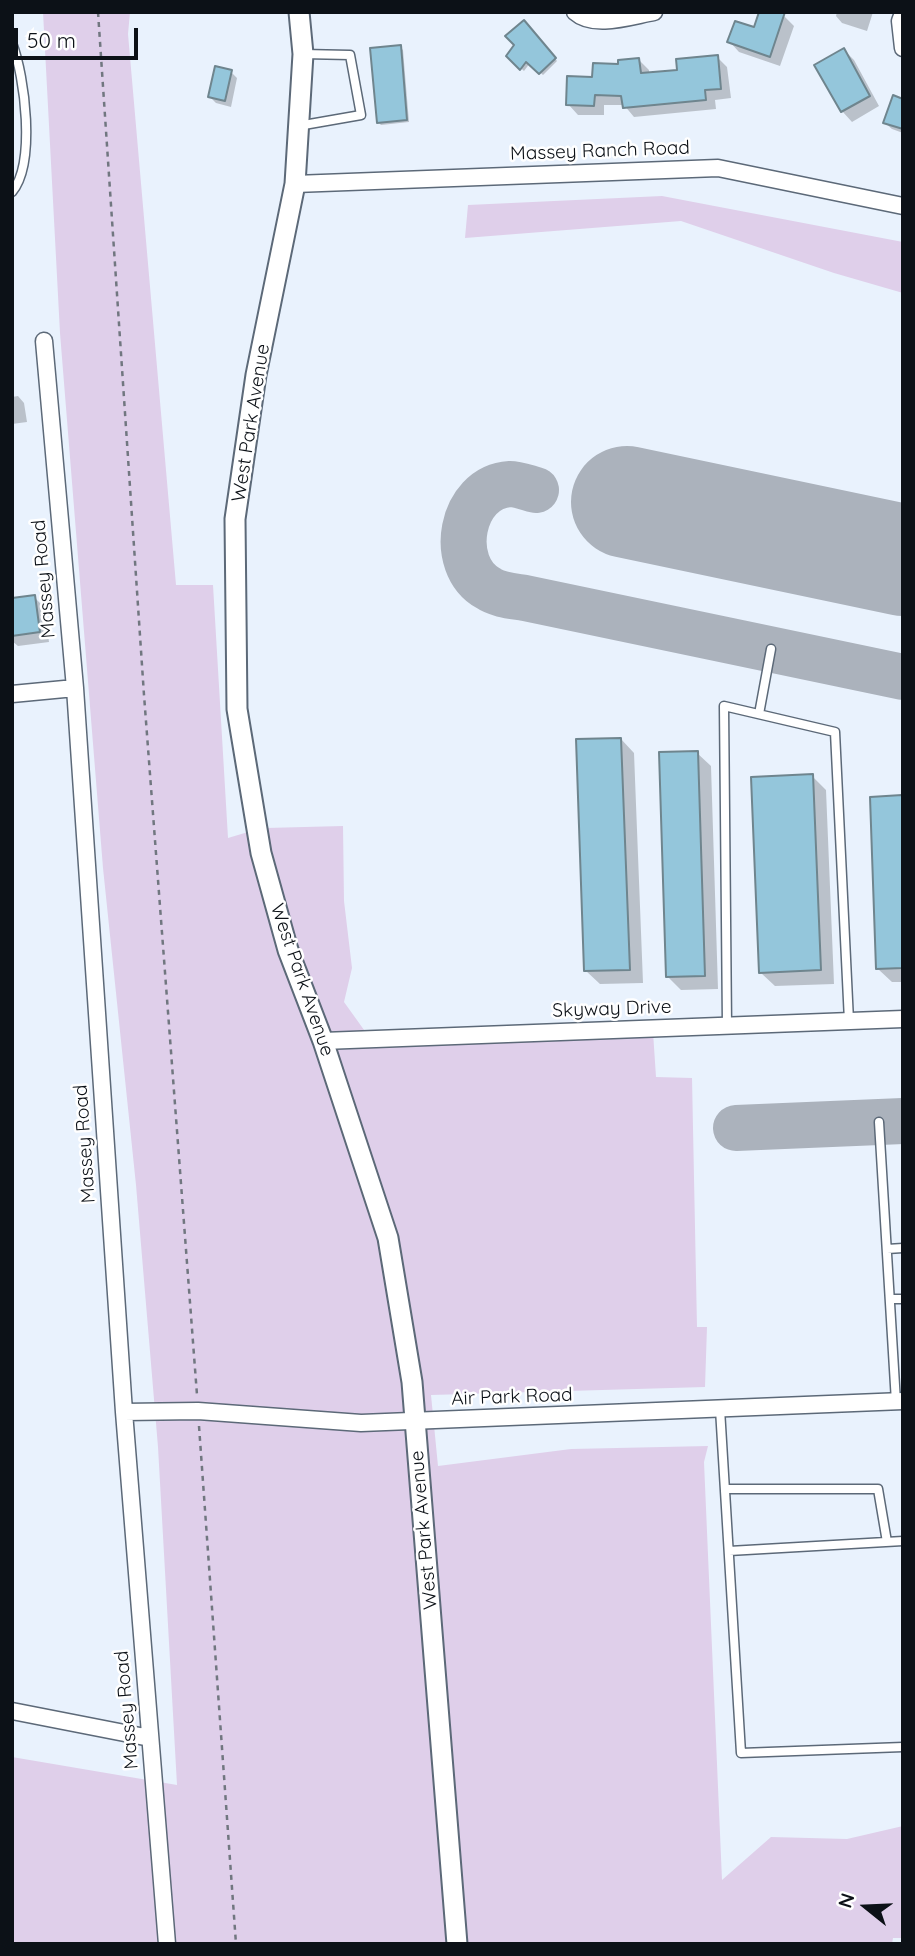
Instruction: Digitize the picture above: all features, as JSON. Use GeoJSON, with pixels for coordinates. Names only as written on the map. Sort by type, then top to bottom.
{"type":"FeatureCollection","features":[{"type":"Feature","properties":{"kind":"street","name":"West Park Avenue"},"geometry":{"type":"LineString","coordinates":[[299,12],[303,54],[295,184],[256,375],[235,519],[237,709],[261,853],[288,950],[323,1041],[388,1238],[412,1382],[457,1944]]}},
{"type":"Feature","properties":{"kind":"street"},"geometry":{"type":"LineString","coordinates":[[575,12],[595,21],[654,12]]}},
{"type":"Feature","properties":{"kind":"street"},"geometry":{"type":"LineString","coordinates":[[903,13],[900,21],[903,48]]}},
{"type":"Feature","properties":{"kind":"street","name":"Massey Ranch Road"},"geometry":{"type":"LineString","coordinates":[[295,184],[719,168],[903,206]]}},
{"type":"Feature","properties":{"kind":"street","name":"Massey Road"},"geometry":{"type":"LineString","coordinates":[[44,341],[75,688],[124,1412],[167,1944]]}},
{"type":"Feature","properties":{"kind":"street"},"geometry":{"type":"LineString","coordinates":[[12,694],[75,688]]}},
{"type":"Feature","properties":{"kind":"street","name":"Skyway Drive"},"geometry":{"type":"LineString","coordinates":[[323,1041],[903,1019]]}},
{"type":"Feature","properties":{"kind":"street","name":"Air Park Road"},"geometry":{"type":"LineString","coordinates":[[124,1412],[198,1411],[361,1423],[900,1402]]}},
{"type":"Feature","properties":{"kind":"street"},"geometry":{"type":"LineString","coordinates":[[12,1711],[150,1738]]}},
{"type":"Feature","properties":{"kind":"lane"},"geometry":{"type":"LineString","coordinates":[[12,43],[20,77],[26,130],[23,168],[18,184],[12,192]]}},
{"type":"Feature","properties":{"kind":"lane"},"geometry":{"type":"LineString","coordinates":[[299,126],[361,115],[350,55],[303,54]]}},
{"type":"Feature","properties":{"kind":"lane"},"geometry":{"type":"LineString","coordinates":[[759,714],[771,649]]}},
{"type":"Feature","properties":{"kind":"lane"},"geometry":{"type":"LineString","coordinates":[[727,1026],[724,706],[835,732],[849,1021]]}},
{"type":"Feature","properties":{"kind":"lane"},"geometry":{"type":"LineString","coordinates":[[880,1122],[890,1299],[900,1402]]}},
{"type":"Feature","properties":{"kind":"lane"},"geometry":{"type":"LineString","coordinates":[[887,1249],[903,1248]]}},
{"type":"Feature","properties":{"kind":"lane"},"geometry":{"type":"LineString","coordinates":[[890,1299],[903,1299]]}},
{"type":"Feature","properties":{"kind":"lane"},"geometry":{"type":"LineString","coordinates":[[720,1409],[741,1753],[903,1747]]}},
{"type":"Feature","properties":{"kind":"lane"},"geometry":{"type":"LineString","coordinates":[[725,1489],[878,1489],[887,1542]]}},
{"type":"Feature","properties":{"kind":"lane"},"geometry":{"type":"LineString","coordinates":[[729,1550],[903,1541]]}},
{"type":"Feature","properties":{"kind":"path"},"geometry":{"type":"LineString","coordinates":[[99,12],[144,695],[236,1944]]}},
{"type":"Feature","properties":{"kind":"shaded area"},"geometry":{"type":"Polygon","coordinates":[[[43,12],[130,12],[128,34],[176,585],[213,585],[228,838],[248,832],[379,1239],[403,1383],[448,1944],[12,1944],[12,1757],[177,1785],[158,1447],[136,1185],[103,868],[60,333],[43,12]]]}},
{"type":"Feature","properties":{"kind":"shaded area"},"geometry":{"type":"Polygon","coordinates":[[[662,196],[903,242],[903,293],[834,273],[681,221],[465,238],[468,205],[662,196]]]}},
{"type":"Feature","properties":{"kind":"shaded area"},"geometry":{"type":"Polygon","coordinates":[[[343,826],[344,901],[352,968],[344,1002],[377,1048],[653,1032],[656,1077],[692,1078],[697,1327],[707,1327],[705,1387],[431,1395],[438,1466],[571,1449],[708,1446],[704,1462],[722,1880],[771,1837],[847,1839],[903,1826],[903,1938],[893,1938],[892,1944],[467,1944],[422,1382],[397,1236],[332,1039],[297,948],[266,828],[343,826]]]}},
{"type":"Feature","properties":{"kind":"building"},"geometry":{"type":"Polygon","coordinates":[[[759,12],[785,12],[770,57],[727,42],[735,21],[754,27],[759,12]]]}},
{"type":"Feature","properties":{"kind":"building"},"geometry":{"type":"Polygon","coordinates":[[[524,20],[556,58],[539,74],[526,62],[520,70],[506,56],[514,45],[505,36],[524,20]]]}},
{"type":"Feature","properties":{"kind":"building"},"geometry":{"type":"Polygon","coordinates":[[[401,45],[407,120],[377,123],[370,48],[401,45]]]}},
{"type":"Feature","properties":{"kind":"building"},"geometry":{"type":"Polygon","coordinates":[[[844,48],[870,96],[841,112],[814,65],[844,48]]]}},
{"type":"Feature","properties":{"kind":"building"},"geometry":{"type":"Polygon","coordinates":[[[718,55],[721,89],[705,90],[706,100],[623,108],[621,96],[595,95],[594,106],[566,105],[567,76],[592,77],[593,63],[618,64],[618,60],[639,58],[641,73],[677,70],[676,59],[718,55]]]}},
{"type":"Feature","properties":{"kind":"building"},"geometry":{"type":"Polygon","coordinates":[[[215,66],[232,70],[225,101],[208,97],[215,66]]]}},
{"type":"Feature","properties":{"kind":"building"},"geometry":{"type":"Polygon","coordinates":[[[893,95],[903,99],[903,129],[883,123],[893,95]]]}},
{"type":"Feature","properties":{"kind":"building"},"geometry":{"type":"Polygon","coordinates":[[[35,595],[40,632],[12,636],[12,598],[35,595]]]}},
{"type":"Feature","properties":{"kind":"building"},"geometry":{"type":"Polygon","coordinates":[[[621,738],[630,970],[584,971],[576,739],[621,738]]]}},
{"type":"Feature","properties":{"kind":"building"},"geometry":{"type":"Polygon","coordinates":[[[698,751],[705,976],[666,977],[659,752],[698,751]]]}},
{"type":"Feature","properties":{"kind":"building"},"geometry":{"type":"Polygon","coordinates":[[[813,774],[821,970],[759,973],[751,777],[813,774]]]}},
{"type":"Feature","properties":{"kind":"building"},"geometry":{"type":"Polygon","coordinates":[[[902,795],[903,968],[876,969],[870,797],[902,795]]]}},
{"type":"Feature","properties":{"kind":"taxiway"},"geometry":{"type":"LineString","coordinates":[[536,490],[510,484],[493,488],[480,498],[470,512],[465,528],[467,562],[475,577],[488,588],[506,595],[903,677]]}},
{"type":"Feature","properties":{"kind":"taxiway"},"geometry":{"type":"LineString","coordinates":[[736,1128],[903,1121]]}},
{"type":"Feature","properties":{"kind":"runway"},"geometry":{"type":"LineString","coordinates":[[627,502],[903,560]]}}]}
